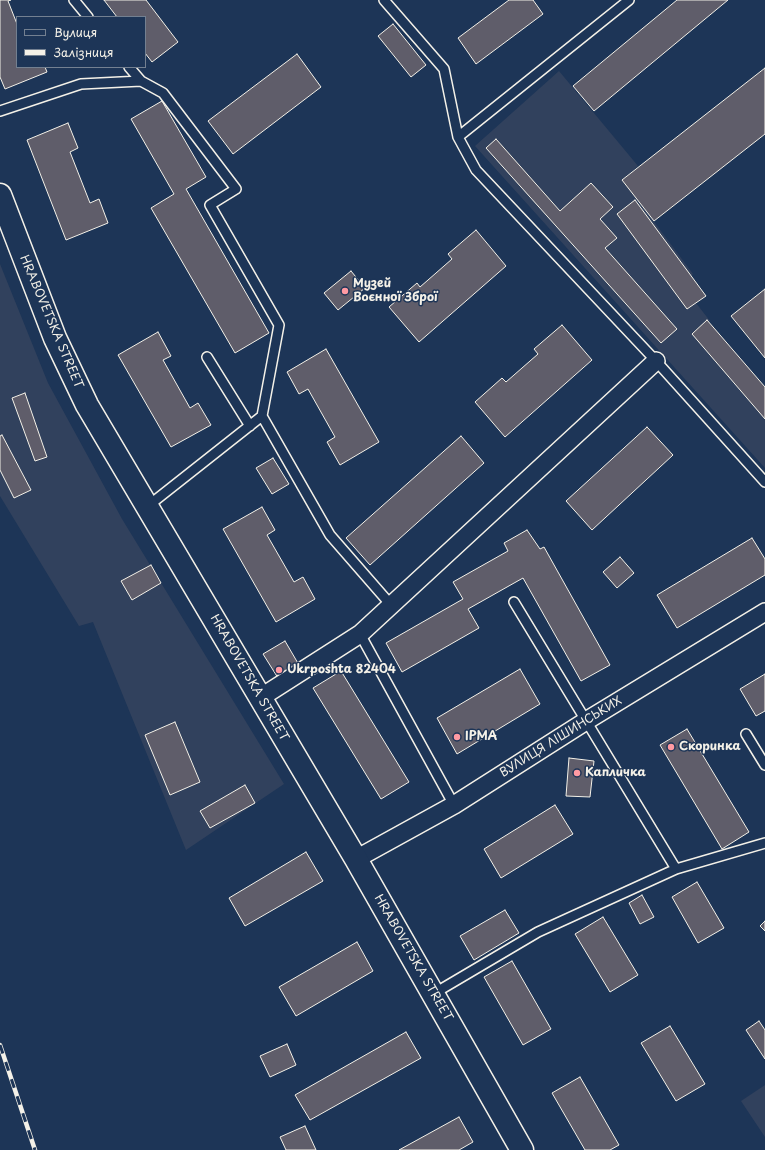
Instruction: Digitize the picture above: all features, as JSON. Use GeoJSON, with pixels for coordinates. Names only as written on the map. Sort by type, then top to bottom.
{"type":"FeatureCollection","features":[{"type":"Feature","properties":{"kind":"street","name":"HRABOVETSKA STREET"},"geometry":{"type":"LineString","coordinates":[[0,195],[55,338],[84,398],[356,859],[522,1150]]}},
{"type":"Feature","properties":{"kind":"street"},"geometry":{"type":"LineString","coordinates":[[260,698],[360,634],[656,361]]}},
{"type":"Feature","properties":{"kind":"street","name":"ВУЛИЦЯ ЛІШИНСЬКИХ"},"geometry":{"type":"LineString","coordinates":[[356,859],[454,805],[586,721],[765,612]]}},
{"type":"Feature","properties":{"kind":"lane"},"geometry":{"type":"LineString","coordinates":[[74,0],[87,16]]}},
{"type":"Feature","properties":{"kind":"lane"},"geometry":{"type":"LineString","coordinates":[[384,0],[444,69],[458,136],[476,170],[656,361],[765,482]]}},
{"type":"Feature","properties":{"kind":"lane"},"geometry":{"type":"LineString","coordinates":[[458,136],[629,0]]}},
{"type":"Feature","properties":{"kind":"lane"},"geometry":{"type":"LineString","coordinates":[[130,68],[140,81],[163,94],[236,189],[210,204],[279,325],[262,416],[148,506]]}},
{"type":"Feature","properties":{"kind":"lane"},"geometry":{"type":"LineString","coordinates":[[0,111],[81,84],[140,81]]}},
{"type":"Feature","properties":{"kind":"lane"},"geometry":{"type":"LineString","coordinates":[[207,357],[250,426]]}},
{"type":"Feature","properties":{"kind":"lane"},"geometry":{"type":"LineString","coordinates":[[262,416],[330,535],[391,605]]}},
{"type":"Feature","properties":{"kind":"lane"},"geometry":{"type":"LineString","coordinates":[[514,602],[676,869]]}},
{"type":"Feature","properties":{"kind":"lane"},"geometry":{"type":"LineString","coordinates":[[360,634],[454,805]]}},
{"type":"Feature","properties":{"kind":"lane"},"geometry":{"type":"LineString","coordinates":[[746,734],[765,765]]}},
{"type":"Feature","properties":{"kind":"lane"},"geometry":{"type":"LineString","coordinates":[[433,994],[538,932],[676,869],[765,843]]}},
{"type":"Feature","properties":{"kind":"shaded area"},"geometry":{"type":"Polygon","coordinates":[[[559,71],[638,166],[623,180],[693,274],[682,285],[710,321],[703,327],[765,398],[765,468],[475,146],[559,71]]]}},
{"type":"Feature","properties":{"kind":"shaded area"},"geometry":{"type":"Polygon","coordinates":[[[0,264],[48,383],[122,519],[284,784],[186,850],[93,622],[79,626],[0,496],[0,264]]]}},
{"type":"Feature","properties":{"kind":"shaded area"},"geometry":{"type":"Polygon","coordinates":[[[765,1085],[765,1137],[741,1101],[765,1085]]]}},
{"type":"Feature","properties":{"kind":"building"},"geometry":{"type":"Polygon","coordinates":[[[0,0],[11,0],[8,1],[16,21],[16,68],[45,68],[47,72],[5,89],[0,77],[0,0]]]}},
{"type":"Feature","properties":{"kind":"building"},"geometry":{"type":"Polygon","coordinates":[[[104,0],[146,0],[178,42],[152,62],[146,54],[146,16],[116,16],[104,0]]]}},
{"type":"Feature","properties":{"kind":"building"},"geometry":{"type":"Polygon","coordinates":[[[509,0],[533,0],[543,14],[476,64],[458,38],[509,0]]]}},
{"type":"Feature","properties":{"kind":"building"},"geometry":{"type":"Polygon","coordinates":[[[677,0],[728,0],[594,111],[573,86],[677,0]]]}},
{"type":"Feature","properties":{"kind":"building"},"geometry":{"type":"Polygon","coordinates":[[[393,24],[426,65],[411,77],[378,36],[393,24]]]}},
{"type":"Feature","properties":{"kind":"building"},"geometry":{"type":"Polygon","coordinates":[[[297,54],[321,87],[233,154],[208,121],[297,54]]]}},
{"type":"Feature","properties":{"kind":"building"},"geometry":{"type":"Polygon","coordinates":[[[765,68],[765,134],[654,221],[622,180],[765,68]]]}},
{"type":"Feature","properties":{"kind":"building"},"geometry":{"type":"Polygon","coordinates":[[[162,101],[206,177],[186,189],[269,333],[235,353],[151,208],[174,194],[131,119],[162,101]]]}},
{"type":"Feature","properties":{"kind":"building"},"geometry":{"type":"Polygon","coordinates":[[[68,123],[78,148],[70,152],[90,203],[99,199],[108,223],[66,240],[27,140],[68,123]]]}},
{"type":"Feature","properties":{"kind":"building"},"geometry":{"type":"Polygon","coordinates":[[[496,139],[560,211],[591,183],[613,207],[600,219],[617,238],[605,248],[677,329],[661,343],[486,148],[496,139]]]}},
{"type":"Feature","properties":{"kind":"building"},"geometry":{"type":"Polygon","coordinates":[[[635,200],[706,296],[687,309],[617,214],[635,200]]]}},
{"type":"Feature","properties":{"kind":"building"},"geometry":{"type":"Polygon","coordinates":[[[476,230],[506,266],[419,342],[389,307],[417,283],[420,287],[452,259],[448,254],[476,230]]]}},
{"type":"Feature","properties":{"kind":"building","name":"Музей Воєнної Зброї"},"geometry":{"type":"Polygon","coordinates":[[[351,271],[365,288],[338,310],[324,293],[351,271]]]}},
{"type":"Feature","properties":{"kind":"building"},"geometry":{"type":"Polygon","coordinates":[[[765,289],[765,358],[731,316],[765,289]]]}},
{"type":"Feature","properties":{"kind":"building"},"geometry":{"type":"Polygon","coordinates":[[[707,320],[765,387],[765,419],[692,334],[707,320]]]}},
{"type":"Feature","properties":{"kind":"building"},"geometry":{"type":"Polygon","coordinates":[[[562,325],[592,360],[505,437],[475,402],[502,378],[506,382],[538,354],[534,349],[562,325]]]}},
{"type":"Feature","properties":{"kind":"building"},"geometry":{"type":"Polygon","coordinates":[[[158,332],[171,356],[163,360],[190,408],[198,403],[211,425],[171,447],[118,355],[158,332]]]}},
{"type":"Feature","properties":{"kind":"building"},"geometry":{"type":"Polygon","coordinates":[[[326,349],[379,442],[340,465],[327,442],[335,437],[308,389],[299,394],[287,372],[326,349]]]}},
{"type":"Feature","properties":{"kind":"building"},"geometry":{"type":"Polygon","coordinates":[[[25,393],[47,457],[35,461],[12,398],[25,393]]]}},
{"type":"Feature","properties":{"kind":"building"},"geometry":{"type":"Polygon","coordinates":[[[647,427],[673,455],[592,530],[566,501],[647,427]]]}},
{"type":"Feature","properties":{"kind":"building"},"geometry":{"type":"Polygon","coordinates":[[[2,435],[31,490],[14,498],[0,470],[0,436],[2,435]]]}},
{"type":"Feature","properties":{"kind":"building"},"geometry":{"type":"Polygon","coordinates":[[[461,436],[484,463],[370,565],[346,538],[461,436]]]}},
{"type":"Feature","properties":{"kind":"building"},"geometry":{"type":"Polygon","coordinates":[[[273,458],[289,484],[272,494],[256,468],[273,458]]]}},
{"type":"Feature","properties":{"kind":"building"},"geometry":{"type":"Polygon","coordinates":[[[262,507],[275,530],[267,535],[294,582],[303,577],[315,599],[276,622],[223,529],[262,507]]]}},
{"type":"Feature","properties":{"kind":"building"},"geometry":{"type":"Polygon","coordinates":[[[527,530],[540,549],[544,547],[610,665],[581,681],[523,578],[468,609],[479,628],[402,672],[386,643],[463,599],[453,582],[508,551],[504,543],[527,530]]]}},
{"type":"Feature","properties":{"kind":"building"},"geometry":{"type":"Polygon","coordinates":[[[752,538],[765,559],[765,575],[677,628],[657,595],[752,538]]]}},
{"type":"Feature","properties":{"kind":"building"},"geometry":{"type":"Polygon","coordinates":[[[620,557],[634,573],[617,588],[603,572],[620,557]]]}},
{"type":"Feature","properties":{"kind":"building"},"geometry":{"type":"Polygon","coordinates":[[[151,565],[161,583],[132,600],[121,581],[151,565]]]}},
{"type":"Feature","properties":{"kind":"building"},"geometry":{"type":"Polygon","coordinates":[[[285,641],[299,665],[278,678],[263,654],[285,641]]]}},
{"type":"Feature","properties":{"kind":"building"},"geometry":{"type":"Polygon","coordinates":[[[520,669],[540,704],[457,754],[437,718],[520,669]]]}},
{"type":"Feature","properties":{"kind":"building"},"geometry":{"type":"Polygon","coordinates":[[[341,671],[409,782],[381,799],[313,688],[341,671]]]}},
{"type":"Feature","properties":{"kind":"building"},"geometry":{"type":"Polygon","coordinates":[[[765,674],[765,711],[756,716],[740,689],[765,674]]]}},
{"type":"Feature","properties":{"kind":"building"},"geometry":{"type":"Polygon","coordinates":[[[175,722],[200,782],[170,795],[145,735],[175,722]]]}},
{"type":"Feature","properties":{"kind":"building"},"geometry":{"type":"Polygon","coordinates":[[[687,729],[749,832],[722,849],[660,745],[687,729]]]}},
{"type":"Feature","properties":{"kind":"building"},"geometry":{"type":"Polygon","coordinates":[[[569,758],[594,761],[590,797],[566,796],[569,758]]]}},
{"type":"Feature","properties":{"kind":"building"},"geometry":{"type":"Polygon","coordinates":[[[245,785],[255,803],[210,828],[200,811],[245,785]]]}},
{"type":"Feature","properties":{"kind":"building"},"geometry":{"type":"Polygon","coordinates":[[[555,805],[573,834],[501,878],[484,849],[555,805]]]}},
{"type":"Feature","properties":{"kind":"building"},"geometry":{"type":"Polygon","coordinates":[[[306,852],[323,881],[245,926],[229,898],[306,852]]]}},
{"type":"Feature","properties":{"kind":"building"},"geometry":{"type":"Polygon","coordinates":[[[697,882],[724,928],[698,943],[672,897],[697,882]]]}},
{"type":"Feature","properties":{"kind":"building"},"geometry":{"type":"Polygon","coordinates":[[[642,895],[654,917],[640,924],[629,903],[642,895]]]}},
{"type":"Feature","properties":{"kind":"building"},"geometry":{"type":"Polygon","coordinates":[[[505,910],[519,933],[474,960],[460,936],[505,910]]]}},
{"type":"Feature","properties":{"kind":"building"},"geometry":{"type":"Polygon","coordinates":[[[603,917],[638,975],[610,992],[575,934],[603,917]]]}},
{"type":"Feature","properties":{"kind":"building"},"geometry":{"type":"Polygon","coordinates":[[[765,921],[765,931],[760,926],[765,921]]]}},
{"type":"Feature","properties":{"kind":"building"},"geometry":{"type":"Polygon","coordinates":[[[357,942],[373,971],[296,1016],[279,987],[357,942]]]}},
{"type":"Feature","properties":{"kind":"building"},"geometry":{"type":"Polygon","coordinates":[[[512,961],[551,1029],[523,1045],[484,977],[512,961]]]}},
{"type":"Feature","properties":{"kind":"building"},"geometry":{"type":"Polygon","coordinates":[[[759,1021],[765,1030],[765,1059],[746,1030],[759,1021]]]}},
{"type":"Feature","properties":{"kind":"building"},"geometry":{"type":"Polygon","coordinates":[[[670,1026],[705,1084],[676,1101],[641,1043],[670,1026]]]}},
{"type":"Feature","properties":{"kind":"building"},"geometry":{"type":"Polygon","coordinates":[[[406,1032],[421,1058],[310,1120],[295,1095],[406,1032]]]}},
{"type":"Feature","properties":{"kind":"building"},"geometry":{"type":"Polygon","coordinates":[[[287,1044],[296,1065],[270,1077],[260,1056],[287,1044]]]}},
{"type":"Feature","properties":{"kind":"building"},"geometry":{"type":"Polygon","coordinates":[[[580,1077],[619,1145],[610,1150],[585,1150],[552,1093],[580,1077]]]}},
{"type":"Feature","properties":{"kind":"building"},"geometry":{"type":"Polygon","coordinates":[[[459,1117],[473,1142],[459,1150],[399,1150],[459,1117]]]}},
{"type":"Feature","properties":{"kind":"building"},"geometry":{"type":"Polygon","coordinates":[[[305,1126],[316,1150],[286,1150],[280,1137],[305,1126]]]}},
{"type":"Feature","properties":{"kind":"railway"},"geometry":{"type":"LineString","coordinates":[[0,1045],[35,1150]]}},
{"type":"Feature","properties":{"kind":"place","name":"Музей Воєнної Зброї"},"geometry":{"type":"Point","coordinates":[345,291]}},
{"type":"Feature","properties":{"kind":"place","name":"Ukrposhta 82404"},"geometry":{"type":"Point","coordinates":[279,670]}},
{"type":"Feature","properties":{"kind":"place","name":"ІРМА"},"geometry":{"type":"Point","coordinates":[457,737]}},
{"type":"Feature","properties":{"kind":"place","name":"Скоринка"},"geometry":{"type":"Point","coordinates":[671,747]}},
{"type":"Feature","properties":{"kind":"place","name":"Капличка"},"geometry":{"type":"Point","coordinates":[577,773]}}]}
